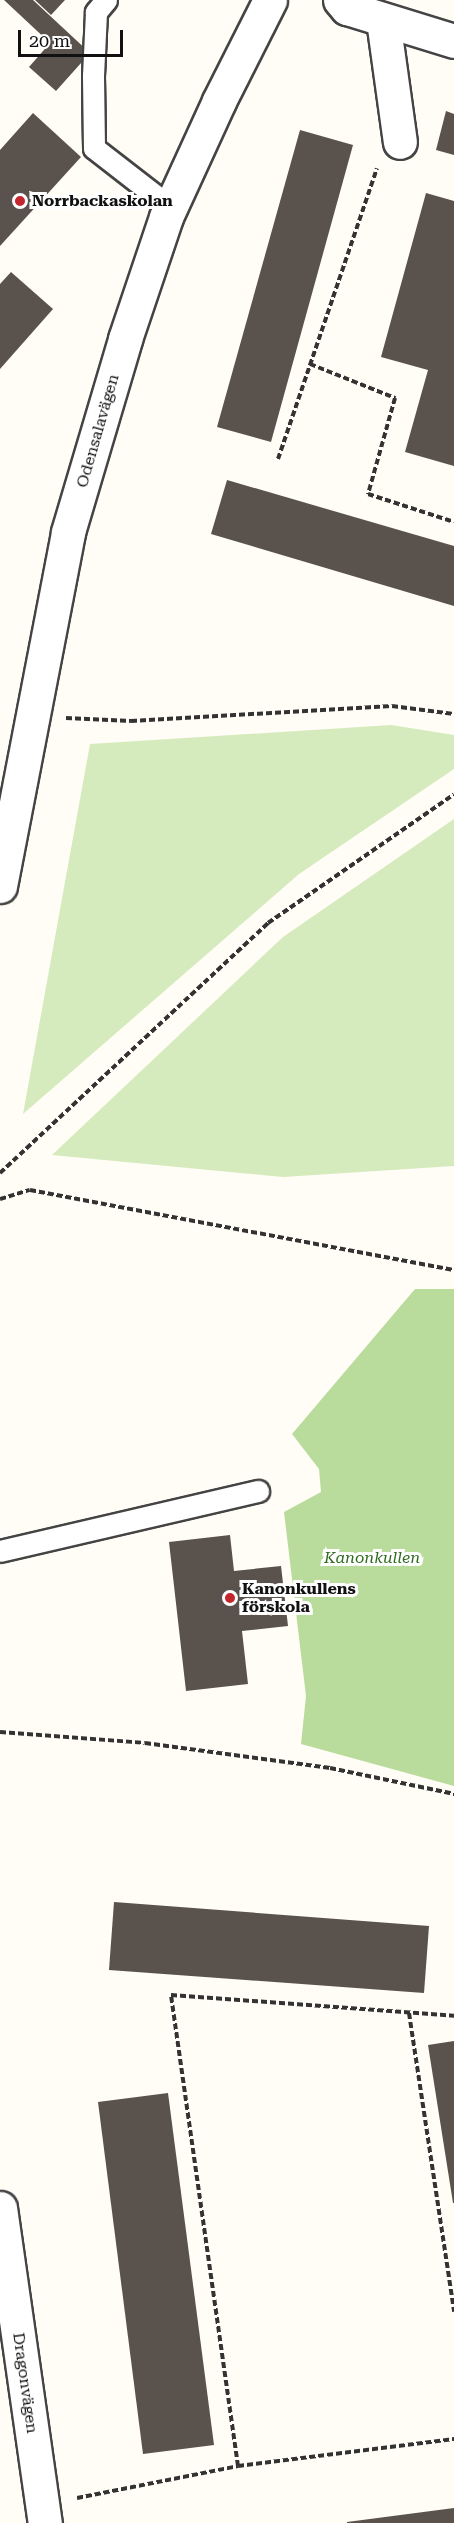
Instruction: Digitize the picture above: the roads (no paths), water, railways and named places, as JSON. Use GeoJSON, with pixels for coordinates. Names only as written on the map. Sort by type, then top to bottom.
{"type":"FeatureCollection","features":[{"type":"Feature","properties":{"kind":"street","name":"Odensalavägen"},"geometry":{"type":"LineString","coordinates":[[0,882],[68,532],[125,339],[170,207],[219,101],[270,0]]}},
{"type":"Feature","properties":{"kind":"street"},"geometry":{"type":"LineString","coordinates":[[340,0],[347,8],[454,41]]}},
{"type":"Feature","properties":{"kind":"street"},"geometry":{"type":"LineString","coordinates":[[383,20],[398,128]]}},
{"type":"Feature","properties":{"kind":"street","name":"Dragonvägen"},"geometry":{"type":"LineString","coordinates":[[0,2208],[44,2514]]}},
{"type":"Feature","properties":{"kind":"lane"},"geometry":{"type":"LineString","coordinates":[[106,0],[96,12],[93,76],[94,148],[170,207]]}},
{"type":"Feature","properties":{"kind":"lane"},"geometry":{"type":"LineString","coordinates":[[0,1551],[258,1491]]}},
{"type":"Feature","properties":{"kind":"place","name":"Norrbackaskolan"},"geometry":{"type":"Point","coordinates":[20,201]}},
{"type":"Feature","properties":{"kind":"place","name":"Kanonkullens förskola"},"geometry":{"type":"Point","coordinates":[230,1598]}},
{"type":"Feature","properties":{"kind":"park label","name":"Kanonkullen"},"geometry":{"type":"Point","coordinates":[372,1558]}}]}
